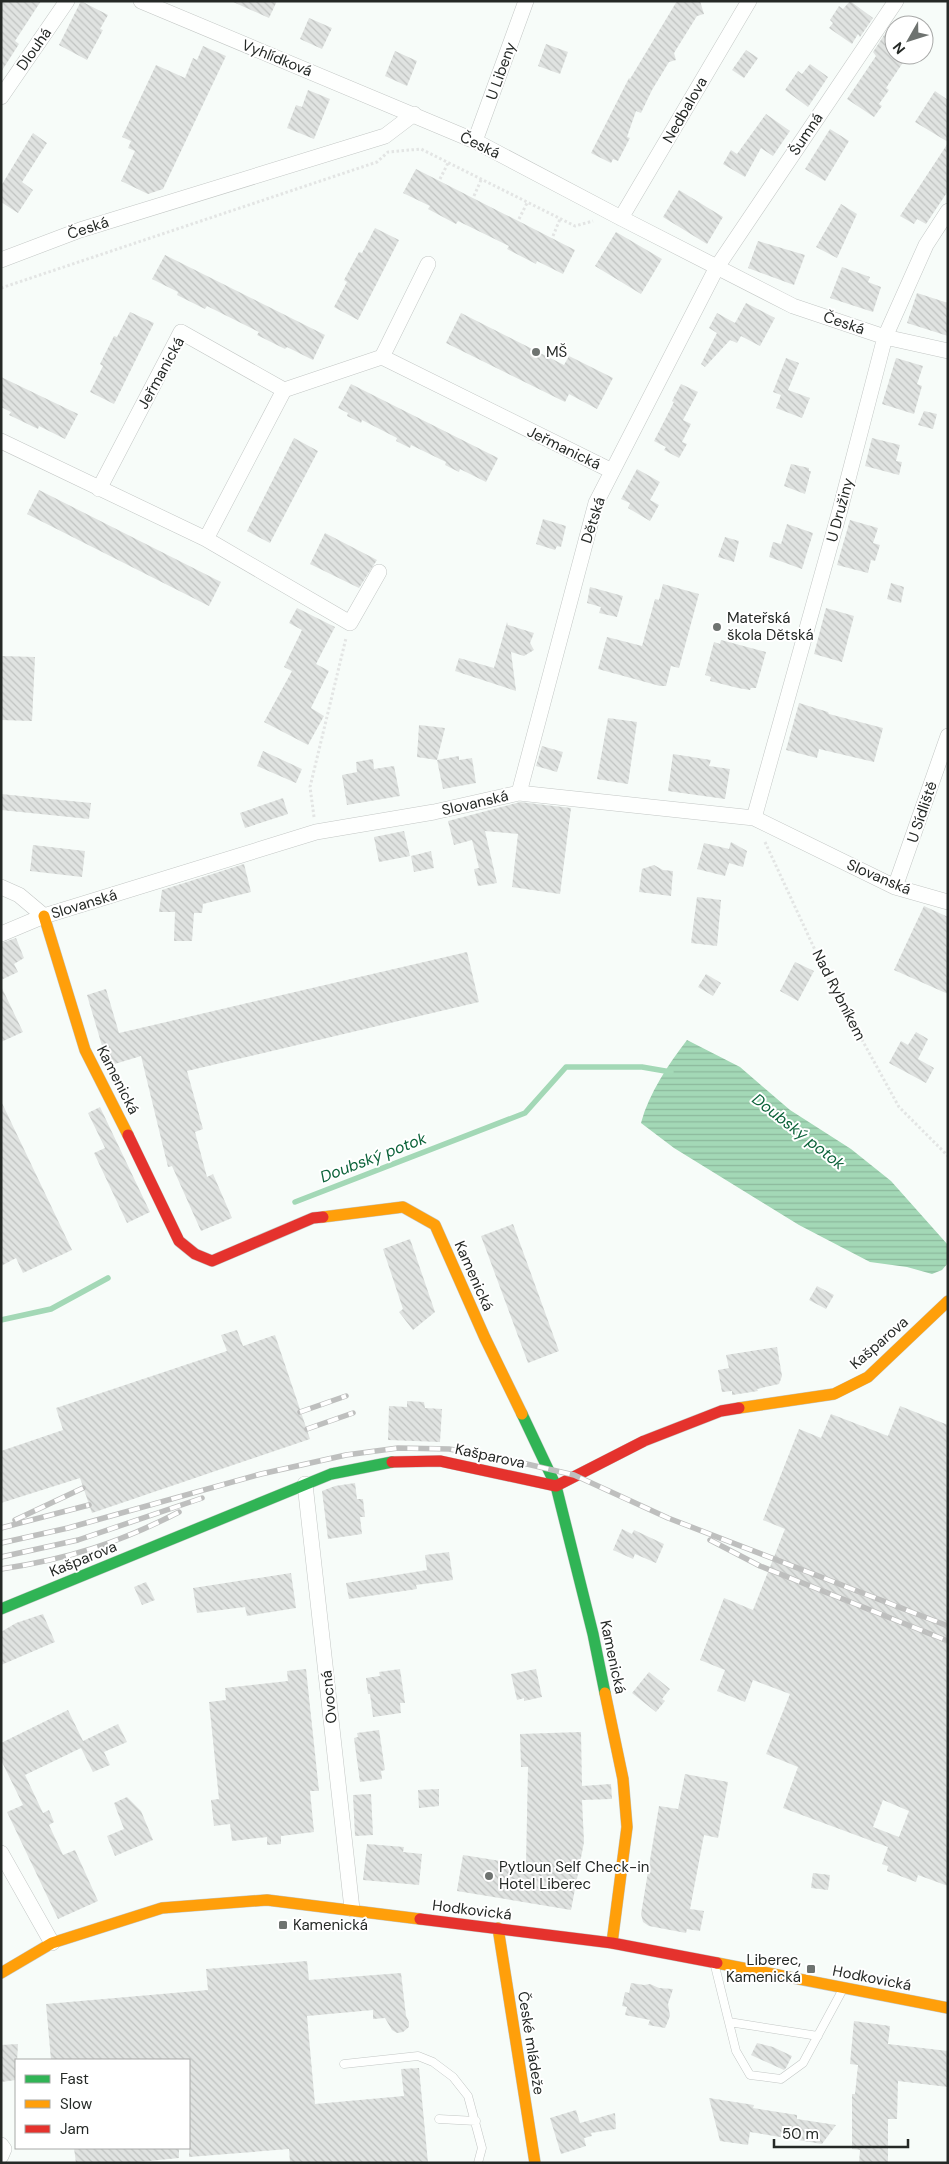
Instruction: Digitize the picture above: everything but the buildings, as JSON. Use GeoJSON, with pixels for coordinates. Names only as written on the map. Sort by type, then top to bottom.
{"type":"FeatureCollection","features":[{"type":"Feature","properties":{"kind":"street","name":"Dlouhá"},"geometry":{"type":"LineString","coordinates":[[1,97],[67,1]]}},
{"type":"Feature","properties":{"kind":"street","name":"Vyhlídková"},"geometry":{"type":"LineString","coordinates":[[141,1],[414,114]]}},
{"type":"Feature","properties":{"kind":"street","name":"U Libeny"},"geometry":{"type":"LineString","coordinates":[[475,141],[526,1]]}},
{"type":"Feature","properties":{"kind":"street","name":"Nedbalova"},"geometry":{"type":"LineString","coordinates":[[621,218],[748,1]]}},
{"type":"Feature","properties":{"kind":"street","name":"Šumná"},"geometry":{"type":"LineString","coordinates":[[717,268],[896,1]]}},
{"type":"Feature","properties":{"kind":"street","name":"Česká"},"geometry":{"type":"LineString","coordinates":[[1,260],[80,230],[385,136],[414,114],[475,141],[793,306],[884,337],[948,351]]}},
{"type":"Feature","properties":{"kind":"street","name":"U Družiny"},"geometry":{"type":"LineString","coordinates":[[754,818],[840,510],[884,337],[926,246],[948,211]]}},
{"type":"Feature","properties":{"kind":"street"},"geometry":{"type":"LineString","coordinates":[[206,539],[284,390],[382,357],[428,264]]}},
{"type":"Feature","properties":{"kind":"street","name":"Dětská"},"geometry":{"type":"LineString","coordinates":[[519,792],[596,503],[717,268]]}},
{"type":"Feature","properties":{"kind":"street","name":"Jeřmanická"},"geometry":{"type":"LineString","coordinates":[[99,489],[181,332],[284,390]]}},
{"type":"Feature","properties":{"kind":"street","name":"Jeřmanická"},"geometry":{"type":"LineString","coordinates":[[382,357],[612,471]]}},
{"type":"Feature","properties":{"kind":"street"},"geometry":{"type":"LineString","coordinates":[[1,440],[99,489],[206,539],[350,623],[379,572]]}},
{"type":"Feature","properties":{"kind":"street","name":"U Sídliště"},"geometry":{"type":"LineString","coordinates":[[896,888],[948,736]]}},
{"type":"Feature","properties":{"kind":"street","name":"Slovanská"},"geometry":{"type":"LineString","coordinates":[[1,934],[44,916],[316,832],[434,812],[519,792],[754,818],[896,888],[948,902]]}},
{"type":"Feature","properties":{"kind":"street"},"geometry":{"type":"LineString","coordinates":[[1,887],[19,895],[44,916]]}},
{"type":"Feature","properties":{"kind":"street","name":"Kamenická"},"geometry":{"type":"LineString","coordinates":[[44,916],[86,1050],[179,1240],[195,1254],[212,1261],[313,1218],[403,1207],[435,1225],[485,1338],[556,1486],[593,1634],[623,1779],[626,1827],[612,1943]]}},
{"type":"Feature","properties":{"kind":"street","name":"Kašparova"},"geometry":{"type":"LineString","coordinates":[[1,1609],[331,1474],[385,1462],[440,1461],[556,1486],[644,1441],[721,1411],[834,1394],[868,1377],[948,1301]]}},
{"type":"Feature","properties":{"kind":"street","name":"Ovocná"},"geometry":{"type":"LineString","coordinates":[[306,1484],[352,1909]]}},
{"type":"Feature","properties":{"kind":"street"},"geometry":{"type":"LineString","coordinates":[[1,1853],[52,1944]]}},
{"type":"Feature","properties":{"kind":"street","name":"Hodkovická"},"geometry":{"type":"LineString","coordinates":[[1,1973],[52,1944],[162,1908],[267,1900],[352,1909],[612,1943],[948,2008]]}},
{"type":"Feature","properties":{"kind":"street","name":"České mládeže"},"geometry":{"type":"LineString","coordinates":[[498,1928],[535,2163]]}},
{"type":"Feature","properties":{"kind":"lane"},"geometry":{"type":"LineString","coordinates":[[715,1964],[736,2051],[750,2075],[781,2079],[803,2063],[843,1988]]}},
{"type":"Feature","properties":{"kind":"lane"},"geometry":{"type":"LineString","coordinates":[[729,2022],[818,2036]]}},
{"type":"Feature","properties":{"kind":"lane"},"geometry":{"type":"LineString","coordinates":[[344,2064],[418,2056],[433,2062],[453,2077],[468,2096],[482,2148],[478,2163]]}},
{"type":"Feature","properties":{"kind":"lane"},"geometry":{"type":"LineString","coordinates":[[439,2119],[476,2121]]}},
{"type":"Feature","properties":{"kind":"path"},"geometry":{"type":"LineString","coordinates":[[1,288],[368,166],[378,162],[388,152],[421,150],[575,226],[600,219]]}},
{"type":"Feature","properties":{"kind":"path"},"geometry":{"type":"LineString","coordinates":[[440,179],[448,163]]}},
{"type":"Feature","properties":{"kind":"path"},"geometry":{"type":"LineString","coordinates":[[474,196],[481,180]]}},
{"type":"Feature","properties":{"kind":"path"},"geometry":{"type":"LineString","coordinates":[[519,219],[528,202]]}},
{"type":"Feature","properties":{"kind":"path"},"geometry":{"type":"LineString","coordinates":[[552,236],[560,219]]}},
{"type":"Feature","properties":{"kind":"path"},"geometry":{"type":"LineString","coordinates":[[316,832],[310,786],[350,623]]}},
{"type":"Feature","properties":{"kind":"path","name":"Nad Rybníkem"},"geometry":{"type":"LineString","coordinates":[[754,818],[828,978],[899,1107],[948,1156]]}},
{"type":"Feature","properties":{"kind":"water"},"geometry":{"type":"Polygon","coordinates":[[[687,1040],[740,1067],[790,1110],[851,1149],[891,1181],[948,1245],[948,1263],[942,1270],[932,1274],[907,1267],[870,1262],[799,1225],[674,1148],[641,1123],[644,1112],[660,1080],[687,1040]]]}},
{"type":"Feature","properties":{"kind":"waterway","name":"Doubský potok"},"geometry":{"type":"LineString","coordinates":[[295,1202],[525,1113],[566,1067],[642,1067],[671,1072]]}},
{"type":"Feature","properties":{"kind":"waterway","name":"Doubský potok"},"geometry":{"type":"LineString","coordinates":[[1,1320],[51,1309],[108,1278]]}},
{"type":"Feature","properties":{"kind":"railway"},"geometry":{"type":"LineString","coordinates":[[300,1412],[346,1396]]}},
{"type":"Feature","properties":{"kind":"railway"},"geometry":{"type":"LineString","coordinates":[[307,1429],[353,1413]]}},
{"type":"Feature","properties":{"kind":"railway"},"geometry":{"type":"LineString","coordinates":[[1,1543],[68,1528],[261,1474],[346,1455],[398,1448],[449,1449],[501,1458],[574,1475],[668,1518],[948,1626]]}},
{"type":"Feature","properties":{"kind":"railway"},"geometry":{"type":"LineString","coordinates":[[15,1520],[83,1488]]}},
{"type":"Feature","properties":{"kind":"railway"},"geometry":{"type":"LineString","coordinates":[[1,1557],[78,1540],[202,1498]]}},
{"type":"Feature","properties":{"kind":"railway"},"geometry":{"type":"LineString","coordinates":[[1,1528],[89,1505]]}},
{"type":"Feature","properties":{"kind":"railway"},"geometry":{"type":"LineString","coordinates":[[1,1569],[71,1555],[93,1548],[135,1533],[179,1512]]}},
{"type":"Feature","properties":{"kind":"railway"},"geometry":{"type":"LineString","coordinates":[[710,1540],[760,1566],[948,1641]]}},
{"type":"Feature","properties":{"kind":"traffic: fast"},"geometry":{"type":"LineString","coordinates":[[522,1414],[556,1486],[593,1634],[605,1693]]}},
{"type":"Feature","properties":{"kind":"traffic: fast"},"geometry":{"type":"LineString","coordinates":[[1,1609],[331,1474],[392,1462]]}},
{"type":"Feature","properties":{"kind":"traffic: slow"},"geometry":{"type":"LineString","coordinates":[[44,916],[85,1050],[128,1135]]}},
{"type":"Feature","properties":{"kind":"traffic: slow"},"geometry":{"type":"LineString","coordinates":[[323,1217],[403,1207],[435,1225],[485,1338],[522,1414]]}},
{"type":"Feature","properties":{"kind":"traffic: slow"},"geometry":{"type":"LineString","coordinates":[[739,1408],[834,1394],[868,1377],[948,1301]]}},
{"type":"Feature","properties":{"kind":"traffic: slow"},"geometry":{"type":"LineString","coordinates":[[605,1693],[623,1779],[627,1827],[612,1943]]}},
{"type":"Feature","properties":{"kind":"traffic: slow"},"geometry":{"type":"LineString","coordinates":[[1,1973],[52,1943],[162,1908],[267,1900],[420,1919]]}},
{"type":"Feature","properties":{"kind":"traffic: slow"},"geometry":{"type":"LineString","coordinates":[[498,1928],[535,2163]]}},
{"type":"Feature","properties":{"kind":"traffic: slow"},"geometry":{"type":"LineString","coordinates":[[717,1963],[948,2008]]}},
{"type":"Feature","properties":{"kind":"traffic: jam"},"geometry":{"type":"LineString","coordinates":[[128,1135],[179,1241],[195,1254],[212,1261],[313,1218],[323,1217]]}},
{"type":"Feature","properties":{"kind":"traffic: jam"},"geometry":{"type":"LineString","coordinates":[[392,1462],[440,1461],[556,1486],[644,1441],[721,1411],[739,1408]]}},
{"type":"Feature","properties":{"kind":"traffic: jam"},"geometry":{"type":"LineString","coordinates":[[420,1919],[612,1943],[717,1963]]}},
{"type":"Feature","properties":{"kind":"place","name":"MŠ"},"geometry":{"type":"Point","coordinates":[536,352]}},
{"type":"Feature","properties":{"kind":"place","name":"Mateřská škola Dětská"},"geometry":{"type":"Point","coordinates":[717,627]}},
{"type":"Feature","properties":{"kind":"place","name":"Pytloun Self Check-in Hotel Liberec"},"geometry":{"type":"Point","coordinates":[489,1876]}},
{"type":"Feature","properties":{"kind":"place","name":"Kamenická"},"geometry":{"type":"Point","coordinates":[283,1925]}},
{"type":"Feature","properties":{"kind":"place","name":"Liberec, Kamenická"},"geometry":{"type":"Point","coordinates":[811,1969]}}]}
